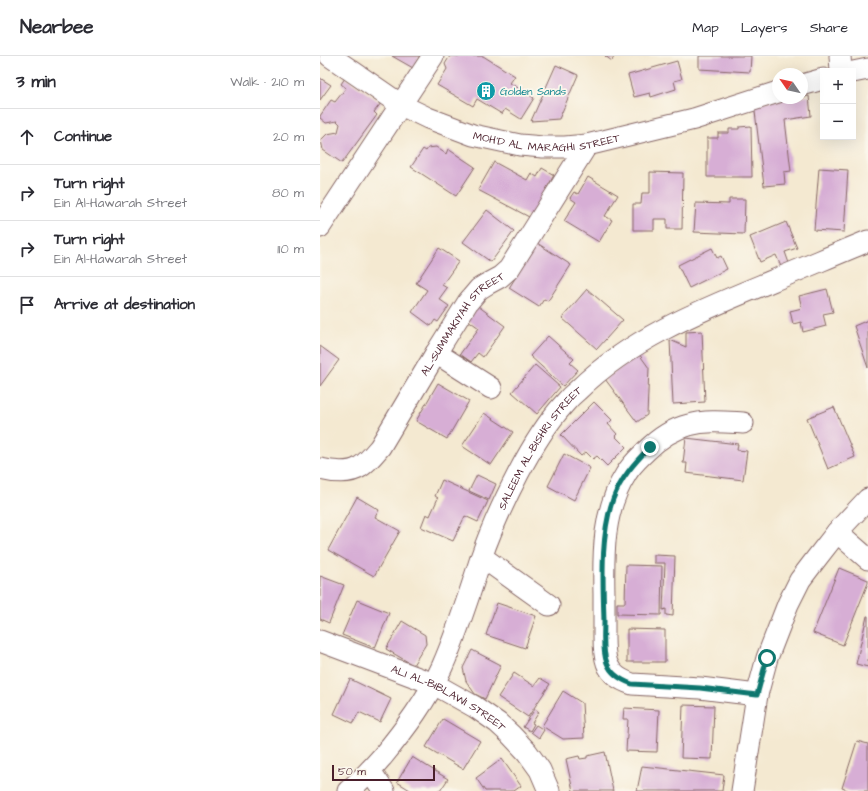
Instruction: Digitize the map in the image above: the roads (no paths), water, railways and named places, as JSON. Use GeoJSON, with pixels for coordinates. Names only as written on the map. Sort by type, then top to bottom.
{"type":"FeatureCollection","features":[{"type":"Feature","properties":{"kind":"street","name":"MOH'D AL MARAGHI STREET"},"geometry":{"type":"LineString","coordinates":[[330,56],[402,105],[428,118],[474,135],[520,145],[543,147],[587,145],[694,119],[772,94]]}},
{"type":"Feature","properties":{"kind":"street"},"geometry":{"type":"LineString","coordinates":[[320,227],[433,56]]}},
{"type":"Feature","properties":{"kind":"street"},"geometry":{"type":"LineString","coordinates":[[840,56],[841,68]]}},
{"type":"Feature","properties":{"kind":"street"},"geometry":{"type":"LineString","coordinates":[[856,71],[868,69]]}},
{"type":"Feature","properties":{"kind":"street"},"geometry":{"type":"LineString","coordinates":[[808,83],[820,80]]}},
{"type":"Feature","properties":{"kind":"street","name":"AL-SUMMAKIYAH STREET"},"geometry":{"type":"LineString","coordinates":[[320,469],[344,472],[359,468],[369,460],[380,447],[463,310],[474,294],[486,284],[500,277],[509,269],[587,145]]}},
{"type":"Feature","properties":{"kind":"street","name":"SALEEM AL-BISHRI STREET"},"geometry":{"type":"LineString","coordinates":[[348,791],[370,771],[392,744],[421,706],[434,684],[456,634],[482,557],[507,496],[531,450],[564,402],[588,379],[612,360],[656,334],[734,297],[868,241]]}},
{"type":"Feature","properties":{"kind":"street"},"geometry":{"type":"LineString","coordinates":[[436,353],[491,388]]}},
{"type":"Feature","properties":{"kind":"street"},"geometry":{"type":"LineString","coordinates":[[743,423],[703,423],[676,429],[665,434],[650,447],[626,473],[613,500],[607,521],[603,579],[604,650],[607,663],[613,673],[621,680],[632,684],[700,688],[757,695]]}},
{"type":"Feature","properties":{"kind":"street"},"geometry":{"type":"LineString","coordinates":[[742,791],[757,695],[767,658],[788,604],[800,580],[837,532],[868,499]]}},
{"type":"Feature","properties":{"kind":"street"},"geometry":{"type":"LineString","coordinates":[[837,532],[868,559]]}},
{"type":"Feature","properties":{"kind":"street"},"geometry":{"type":"LineString","coordinates":[[482,557],[550,605]]}},
{"type":"Feature","properties":{"kind":"street","name":"ALI AL-BIBLAWI STREET"},"geometry":{"type":"LineString","coordinates":[[320,641],[434,684],[475,707],[498,723],[527,752],[540,770],[549,791]]}},
{"type":"Feature","properties":{"kind":"street"},"geometry":{"type":"LineString","coordinates":[[370,771],[384,791]]}},
{"type":"Feature","properties":{"kind":"place","name":"Golden Sands"},"geometry":{"type":"Point","coordinates":[486,91]}}]}
